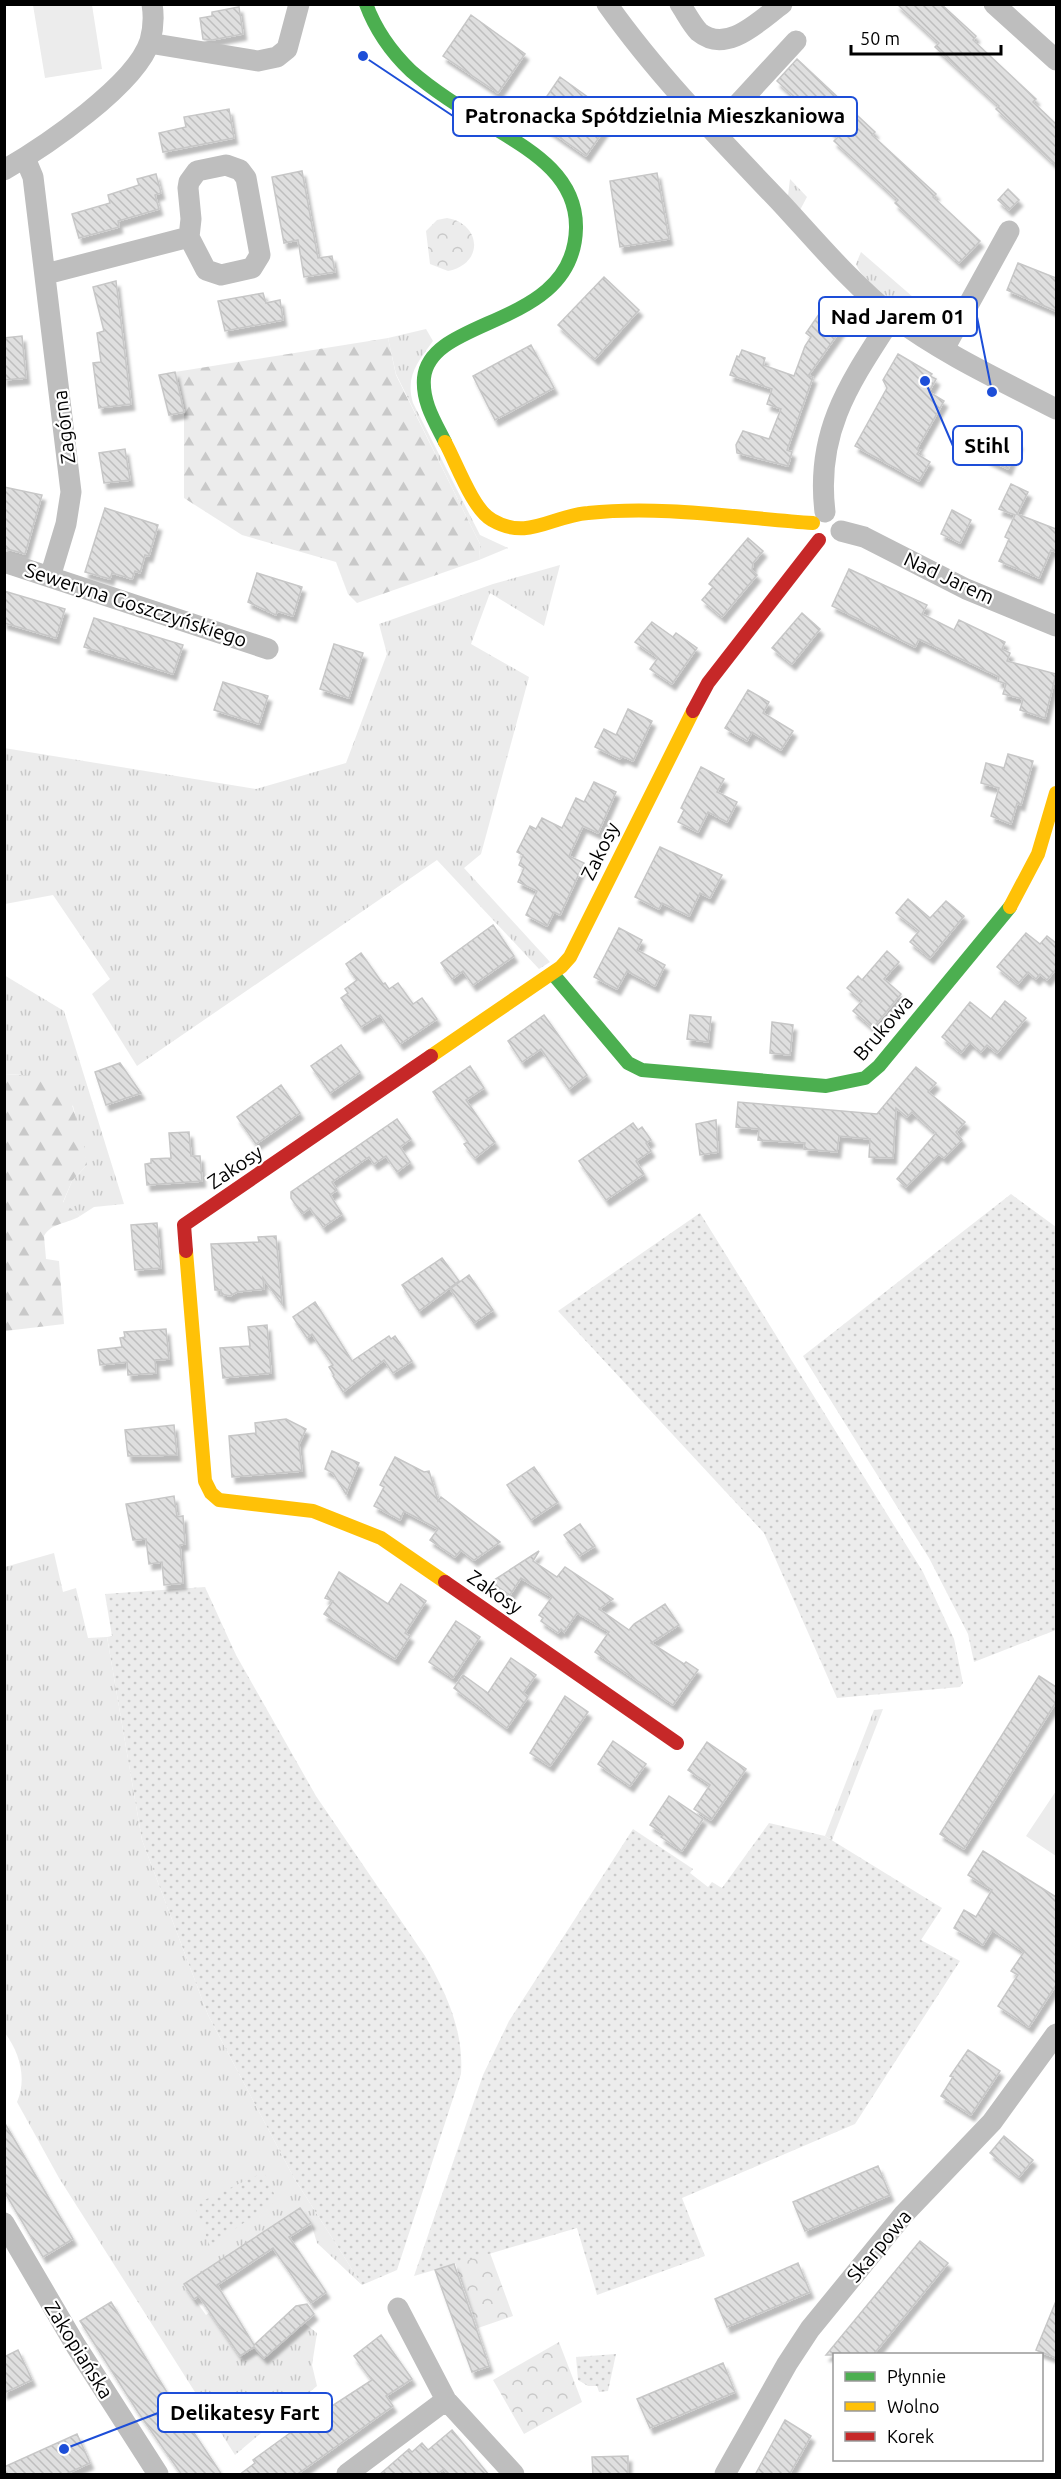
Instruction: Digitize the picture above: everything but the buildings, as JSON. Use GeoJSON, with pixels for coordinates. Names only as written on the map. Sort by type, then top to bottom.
{"type":"FeatureCollection","features":[{"type":"Feature","properties":{"kind":"street"},"geometry":{"type":"LineString","coordinates":[[4,170],[70,127],[102,100],[131,70],[149,43],[152,4]]}},
{"type":"Feature","properties":{"kind":"street"},"geometry":{"type":"LineString","coordinates":[[149,43],[258,61],[277,57],[287,49],[299,4]]}},
{"type":"Feature","properties":{"kind":"street"},"geometry":{"type":"LineString","coordinates":[[366,4],[379,36],[399,62],[417,77],[536,154],[555,169],[576,209],[574,254],[566,271],[550,290],[450,344],[430,361],[425,371],[424,392],[428,409],[480,510],[491,520],[520,531],[574,514],[623,509],[819,525],[823,465],[836,417],[858,367],[893,316]]}},
{"type":"Feature","properties":{"kind":"street"},"geometry":{"type":"LineString","coordinates":[[607,4],[647,57],[713,131],[848,275],[893,316],[944,349],[1056,409]]}},
{"type":"Feature","properties":{"kind":"street"},"geometry":{"type":"LineString","coordinates":[[680,4],[699,32],[721,40],[734,38],[782,4]]}},
{"type":"Feature","properties":{"kind":"street"},"geometry":{"type":"LineString","coordinates":[[993,4],[1056,60]]}},
{"type":"Feature","properties":{"kind":"street"},"geometry":{"type":"LineString","coordinates":[[713,131],[796,41]]}},
{"type":"Feature","properties":{"kind":"street","name":"Zagórna"},"geometry":{"type":"LineString","coordinates":[[25,158],[33,177],[71,492],[66,524],[50,577]]}},
{"type":"Feature","properties":{"kind":"street"},"geometry":{"type":"LineString","coordinates":[[226,165],[240,170],[246,178],[259,247],[258,262],[245,270],[221,275],[213,274],[206,270],[189,237],[191,219],[188,188],[192,176],[197,171],[226,165]]}},
{"type":"Feature","properties":{"kind":"street"},"geometry":{"type":"LineString","coordinates":[[944,349],[1009,231]]}},
{"type":"Feature","properties":{"kind":"street"},"geometry":{"type":"LineString","coordinates":[[46,274],[189,237]]}},
{"type":"Feature","properties":{"kind":"street","name":"Nad Jarem"},"geometry":{"type":"LineString","coordinates":[[819,525],[833,540],[841,531],[864,537],[966,589],[1056,626]]}},
{"type":"Feature","properties":{"kind":"street","name":"Zakosy"},"geometry":{"type":"LineString","coordinates":[[677,1743],[381,1538],[313,1511],[219,1500],[211,1493],[205,1481],[184,1225],[553,974],[570,957],[679,736],[708,683],[819,525]]}},
{"type":"Feature","properties":{"kind":"street","name":"Seweryna Goszczyńskiego"},"geometry":{"type":"LineString","coordinates":[[4,562],[268,649]]}},
{"type":"Feature","properties":{"kind":"street","name":"Brukowa"},"geometry":{"type":"LineString","coordinates":[[553,974],[628,1063],[642,1070],[826,1086],[866,1078],[879,1066],[1007,912],[1038,854],[1056,793]]}},
{"type":"Feature","properties":{"kind":"street","name":"Skarpowa"},"geometry":{"type":"LineString","coordinates":[[725,2475],[787,2364],[810,2329],[904,2214],[992,2122],[1056,2034]]}},
{"type":"Feature","properties":{"kind":"street","name":"Zakopiańska"},"geometry":{"type":"LineString","coordinates":[[4,2223],[76,2346],[158,2475]]}},
{"type":"Feature","properties":{"kind":"street"},"geometry":{"type":"LineString","coordinates":[[398,2308],[446,2400],[513,2475]]}},
{"type":"Feature","properties":{"kind":"street"},"geometry":{"type":"LineString","coordinates":[[347,2475],[446,2400]]}},
{"type":"Feature","properties":{"kind":"green space"},"geometry":{"type":"Polygon","coordinates":[[[33,5],[92,5],[102,69],[45,78],[33,5]]]}},
{"type":"Feature","properties":{"kind":"green space"},"geometry":{"type":"Polygon","coordinates":[[[790,179],[807,197],[800,210],[788,196],[790,179]]]}},
{"type":"Feature","properties":{"kind":"green space"},"geometry":{"type":"Polygon","coordinates":[[[447,218],[467,228],[474,244],[473,253],[468,261],[448,271],[430,264],[426,231],[437,220],[447,218]]]}},
{"type":"Feature","properties":{"kind":"green space"},"geometry":{"type":"Polygon","coordinates":[[[861,252],[928,310],[921,321],[885,296],[860,272],[856,264],[861,252]]]}},
{"type":"Feature","properties":{"kind":"green space"},"geometry":{"type":"Polygon","coordinates":[[[426,329],[433,341],[414,370],[411,385],[413,403],[480,535],[508,548],[479,560],[480,544],[396,374],[388,338],[426,329]]]}},
{"type":"Feature","properties":{"kind":"green space"},"geometry":{"type":"Polygon","coordinates":[[[388,338],[396,375],[480,544],[479,560],[357,603],[348,594],[336,562],[242,535],[184,498],[184,412],[175,372],[388,338]]]}},
{"type":"Feature","properties":{"kind":"green space"},"geometry":{"type":"Polygon","coordinates":[[[560,565],[544,626],[490,593],[471,644],[529,677],[481,854],[464,868],[550,962],[539,969],[437,860],[137,1066],[92,994],[110,979],[53,895],[5,904],[4,748],[256,789],[346,763],[387,654],[379,624],[493,584],[560,565]]]}},
{"type":"Feature","properties":{"kind":"green space"},"geometry":{"type":"Polygon","coordinates":[[[4,975],[64,1011],[124,1204],[94,1207],[80,1216],[63,1203],[72,1181],[87,1165],[73,1106],[22,1075],[5,1074],[4,975]]]}},
{"type":"Feature","properties":{"kind":"green space"},"geometry":{"type":"Polygon","coordinates":[[[5,1074],[44,1077],[66,1086],[83,1140],[87,1165],[72,1181],[63,1202],[80,1216],[51,1228],[44,1236],[46,1259],[59,1261],[64,1324],[5,1331],[5,1074]]]}},
{"type":"Feature","properties":{"kind":"green space"},"geometry":{"type":"Polygon","coordinates":[[[1011,1194],[1056,1227],[1056,1630],[974,1662],[968,1634],[929,1558],[803,1356],[1011,1194]]]}},
{"type":"Feature","properties":{"kind":"green space"},"geometry":{"type":"Polygon","coordinates":[[[700,1213],[923,1572],[954,1639],[963,1683],[960,1687],[837,1698],[764,1533],[558,1311],[700,1213]]]}},
{"type":"Feature","properties":{"kind":"green space"},"geometry":{"type":"Polygon","coordinates":[[[54,1553],[63,1592],[76,1588],[88,1638],[107,1637],[142,1840],[208,2015],[294,2178],[362,2285],[317,2243],[311,2223],[184,2284],[206,2315],[210,2312],[240,2356],[254,2347],[264,2358],[304,2323],[317,2333],[312,2365],[317,2386],[235,2455],[59,2178],[17,2102],[22,2075],[15,2049],[5,2033],[5,1567],[54,1553]]]}},
{"type":"Feature","properties":{"kind":"green space"},"geometry":{"type":"Polygon","coordinates":[[[205,1587],[236,1655],[316,1796],[425,1956],[452,2012],[460,2042],[461,2074],[397,2270],[362,2285],[294,2178],[208,2015],[142,1840],[107,1637],[112,1636],[105,1594],[205,1587]]]}},
{"type":"Feature","properties":{"kind":"green space"},"geometry":{"type":"Polygon","coordinates":[[[883,1709],[832,1840],[825,1836],[874,1710],[883,1709]]]}},
{"type":"Feature","properties":{"kind":"green space"},"geometry":{"type":"Polygon","coordinates":[[[1056,1791],[1056,1856],[1026,1836],[1056,1791]]]}},
{"type":"Feature","properties":{"kind":"green space"},"geometry":{"type":"Polygon","coordinates":[[[769,1823],[825,1836],[942,1908],[921,1940],[960,1961],[855,2124],[682,2198],[705,2256],[597,2295],[577,2228],[414,2276],[483,2075],[509,2021],[633,1829],[693,1869],[690,1873],[708,1887],[712,1882],[722,1888],[769,1823]]]}},
{"type":"Feature","properties":{"kind":"green space"},"geometry":{"type":"Polygon","coordinates":[[[264,2172],[277,2200],[210,2246],[194,2205],[264,2172]]]}},
{"type":"Feature","properties":{"kind":"green space"},"geometry":{"type":"Polygon","coordinates":[[[490,2253],[513,2316],[478,2328],[455,2263],[490,2253]]]}},
{"type":"Feature","properties":{"kind":"green space"},"geometry":{"type":"Polygon","coordinates":[[[559,2342],[582,2402],[524,2434],[493,2380],[559,2342]]]}},
{"type":"Feature","properties":{"kind":"green space"},"geometry":{"type":"Polygon","coordinates":[[[616,2354],[608,2391],[599,2392],[597,2386],[588,2386],[578,2380],[576,2357],[616,2354]]]}},
{"type":"Feature","properties":{"kind":"traffic: fast"},"geometry":{"type":"LineString","coordinates":[[366,4],[384,40],[411,71],[447,98],[517,142],[546,164],[559,177],[574,209],[576,228],[569,261],[552,285],[529,303],[450,342],[432,358],[424,378],[425,395],[430,412],[445,442]]}},
{"type":"Feature","properties":{"kind":"traffic: fast"},"geometry":{"type":"LineString","coordinates":[[553,974],[628,1063],[642,1070],[826,1086],[865,1078],[879,1066],[1010,907]]}},
{"type":"Feature","properties":{"kind":"traffic: slow"},"geometry":{"type":"LineString","coordinates":[[445,442],[478,506],[485,515],[505,526],[528,528],[575,515],[644,510],[813,523]]}},
{"type":"Feature","properties":{"kind":"traffic: slow"},"geometry":{"type":"LineString","coordinates":[[431,1056],[561,967],[570,957],[693,711]]}},
{"type":"Feature","properties":{"kind":"traffic: slow"},"geometry":{"type":"LineString","coordinates":[[1010,907],[1038,854],[1056,793]]}},
{"type":"Feature","properties":{"kind":"traffic: slow"},"geometry":{"type":"LineString","coordinates":[[186,1251],[205,1481],[211,1493],[219,1500],[313,1511],[381,1538],[445,1582]]}},
{"type":"Feature","properties":{"kind":"traffic: jam"},"geometry":{"type":"LineString","coordinates":[[693,711],[708,683],[819,540]]}},
{"type":"Feature","properties":{"kind":"traffic: jam"},"geometry":{"type":"LineString","coordinates":[[186,1251],[184,1225],[431,1056]]}},
{"type":"Feature","properties":{"kind":"traffic: jam"},"geometry":{"type":"LineString","coordinates":[[445,1582],[677,1743]]}},
{"type":"Feature","properties":{"kind":"place","name":"Patronacka Spółdzielnia Mieszkaniowa"},"geometry":{"type":"Point","coordinates":[363,56]}},
{"type":"Feature","properties":{"kind":"place","name":"Stihl"},"geometry":{"type":"Point","coordinates":[925,381]}},
{"type":"Feature","properties":{"kind":"place","name":"Nad Jarem 01"},"geometry":{"type":"Point","coordinates":[992,392]}},
{"type":"Feature","properties":{"kind":"place","name":"Delikatesy Fart"},"geometry":{"type":"Point","coordinates":[64,2449]}}]}
